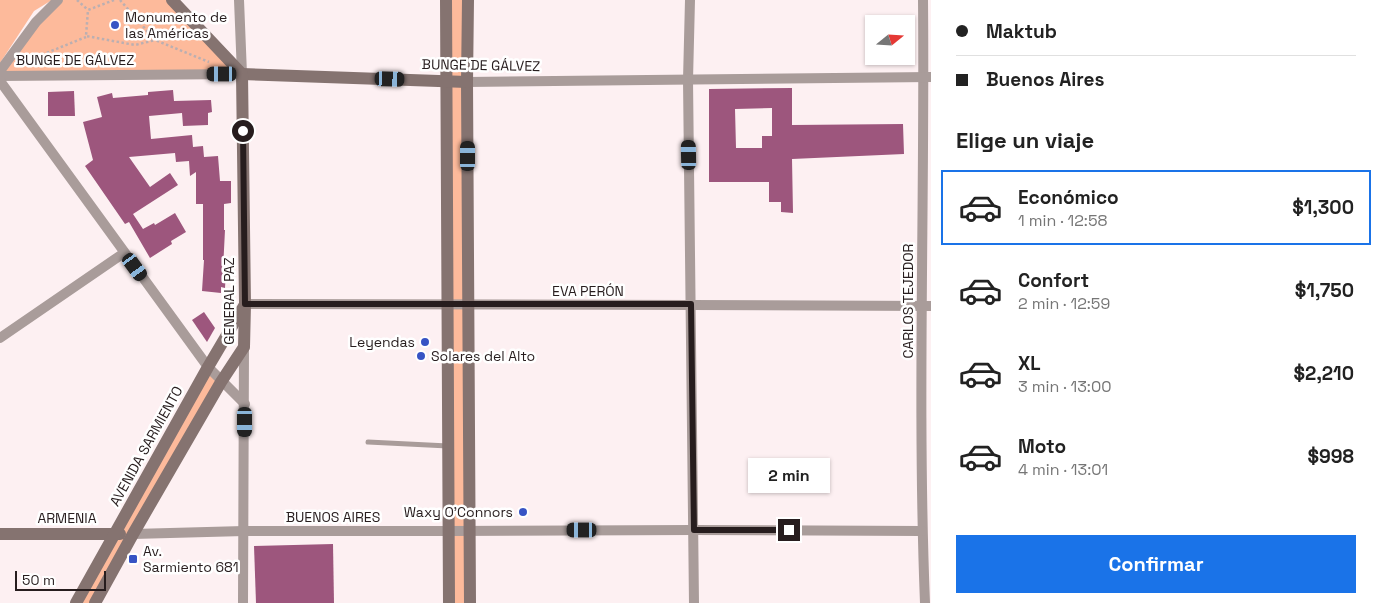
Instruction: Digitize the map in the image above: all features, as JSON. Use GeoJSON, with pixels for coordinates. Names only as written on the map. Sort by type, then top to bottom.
{"type":"FeatureCollection","features":[{"type":"Feature","properties":{"kind":"street"},"geometry":{"type":"LineString","coordinates":[[0,71],[36,22],[58,0]]}},
{"type":"Feature","properties":{"kind":"street"},"geometry":{"type":"LineString","coordinates":[[172,0],[242,74]]}},
{"type":"Feature","properties":{"kind":"street","name":"GENERAL PAZ"},"geometry":{"type":"LineString","coordinates":[[239,0],[242,74],[245,304],[243,603]]}},
{"type":"Feature","properties":{"kind":"street"},"geometry":{"type":"LineString","coordinates":[[446,0],[449,603]]}},
{"type":"Feature","properties":{"kind":"street"},"geometry":{"type":"LineString","coordinates":[[468,0],[470,603]]}},
{"type":"Feature","properties":{"kind":"street"},"geometry":{"type":"LineString","coordinates":[[690,0],[688,80],[694,603]]}},
{"type":"Feature","properties":{"kind":"street","name":"CARLOS TEJEDOR"},"geometry":{"type":"LineString","coordinates":[[923,0],[927,77],[926,307],[922,531],[925,603]]}},
{"type":"Feature","properties":{"kind":"street","name":"BUNGE DE GÁLVEZ"},"geometry":{"type":"LineString","coordinates":[[0,76],[242,74],[468,82],[927,77]]}},
{"type":"Feature","properties":{"kind":"street"},"geometry":{"type":"LineString","coordinates":[[0,81],[208,367],[245,404]]}},
{"type":"Feature","properties":{"kind":"street"},"geometry":{"type":"LineString","coordinates":[[0,338],[124,253]]}},
{"type":"Feature","properties":{"kind":"street","name":"EVA PERÓN"},"geometry":{"type":"LineString","coordinates":[[245,304],[691,304],[926,307]]}},
{"type":"Feature","properties":{"kind":"street","name":"AVENIDA SARMIENTO"},"geometry":{"type":"LineString","coordinates":[[76,603],[245,304]]}},
{"type":"Feature","properties":{"kind":"street"},"geometry":{"type":"LineString","coordinates":[[95,603],[221,382],[244,347]]}},
{"type":"Feature","properties":{"kind":"street","name":"BUENOS AIRES"},"geometry":{"type":"LineString","coordinates":[[133,534],[244,531],[922,531]]}},
{"type":"Feature","properties":{"kind":"street","name":"ARMENIA"},"geometry":{"type":"LineString","coordinates":[[0,534],[133,534]]}},
{"type":"Feature","properties":{"kind":"lane"},"geometry":{"type":"LineString","coordinates":[[368,442],[448,446]]}},
{"type":"Feature","properties":{"kind":"path"},"geometry":{"type":"LineString","coordinates":[[77,0],[88,10]]}},
{"type":"Feature","properties":{"kind":"path"},"geometry":{"type":"LineString","coordinates":[[88,10],[114,0]]}},
{"type":"Feature","properties":{"kind":"path"},"geometry":{"type":"LineString","coordinates":[[120,0],[155,40],[211,63]]}},
{"type":"Feature","properties":{"kind":"path"},"geometry":{"type":"LineString","coordinates":[[86,36],[88,10]]}},
{"type":"Feature","properties":{"kind":"path"},"geometry":{"type":"LineString","coordinates":[[15,66],[86,36],[135,45],[155,40]]}},
{"type":"Feature","properties":{"kind":"shaded area"},"geometry":{"type":"Polygon","coordinates":[[[0,0],[52,0],[34,11],[0,63],[0,0]]]}},
{"type":"Feature","properties":{"kind":"shaded area"},"geometry":{"type":"Polygon","coordinates":[[[58,0],[172,0],[242,74],[0,71],[58,0]]]}},
{"type":"Feature","properties":{"kind":"shaded area"},"geometry":{"type":"Polygon","coordinates":[[[446,0],[467,0],[469,531],[448,531],[446,0]]]}},
{"type":"Feature","properties":{"kind":"shaded area"},"geometry":{"type":"Polygon","coordinates":[[[208,367],[221,382],[95,603],[76,603],[208,367]]]}},
{"type":"Feature","properties":{"kind":"shaded area"},"geometry":{"type":"Polygon","coordinates":[[[448,531],[469,533],[469,603],[450,603],[448,531]]]}},
{"type":"Feature","properties":{"kind":"building"},"geometry":{"type":"Polygon","coordinates":[[[792,88],[792,125],[903,124],[904,154],[792,159],[793,213],[781,212],[781,202],[769,202],[769,182],[709,182],[709,89],[792,88]],[[772,108],[735,109],[736,148],[762,148],[762,136],[772,136],[772,108]]]}},
{"type":"Feature","properties":{"kind":"building"},"geometry":{"type":"Polygon","coordinates":[[[173,90],[174,101],[211,100],[212,112],[208,113],[208,125],[183,126],[182,113],[149,116],[151,139],[192,135],[193,147],[203,146],[204,157],[218,156],[220,181],[231,181],[231,203],[224,204],[223,270],[226,270],[225,288],[221,287],[221,293],[202,291],[204,260],[203,204],[196,204],[196,172],[190,176],[189,161],[176,162],[175,153],[129,157],[150,187],[170,173],[178,185],[133,214],[143,229],[154,223],[155,225],[175,213],[186,232],[171,241],[172,244],[150,258],[129,222],[125,224],[85,166],[93,160],[83,122],[102,117],[97,97],[112,93],[113,98],[148,95],[148,92],[173,90]]]}},
{"type":"Feature","properties":{"kind":"building"},"geometry":{"type":"Polygon","coordinates":[[[74,91],[75,116],[48,116],[48,92],[74,91]]]}},
{"type":"Feature","properties":{"kind":"building"},"geometry":{"type":"Polygon","coordinates":[[[204,312],[215,328],[207,342],[192,320],[204,312]]]}},
{"type":"Feature","properties":{"kind":"building"},"geometry":{"type":"Polygon","coordinates":[[[333,544],[334,603],[256,603],[254,546],[333,544]]]}},
{"type":"Feature","properties":{"kind":"place","name":"Monumento de las Américas"},"geometry":{"type":"Point","coordinates":[115,25]}},
{"type":"Feature","properties":{"kind":"place","name":"Leyendas"},"geometry":{"type":"Point","coordinates":[425,342]}},
{"type":"Feature","properties":{"kind":"place","name":"Solares del Alto"},"geometry":{"type":"Point","coordinates":[421,356]}},
{"type":"Feature","properties":{"kind":"place","name":"Waxy O'Connors"},"geometry":{"type":"Point","coordinates":[523,512]}},
{"type":"Feature","properties":{"kind":"place","name":"Av. Sarmiento 681"},"geometry":{"type":"Point","coordinates":[133,559]}},
{"type":"Feature","properties":{"kind":"route"},"geometry":{"type":"LineString","coordinates":[[243,131],[245,304],[691,304],[694,530],[789,530]]}}]}
